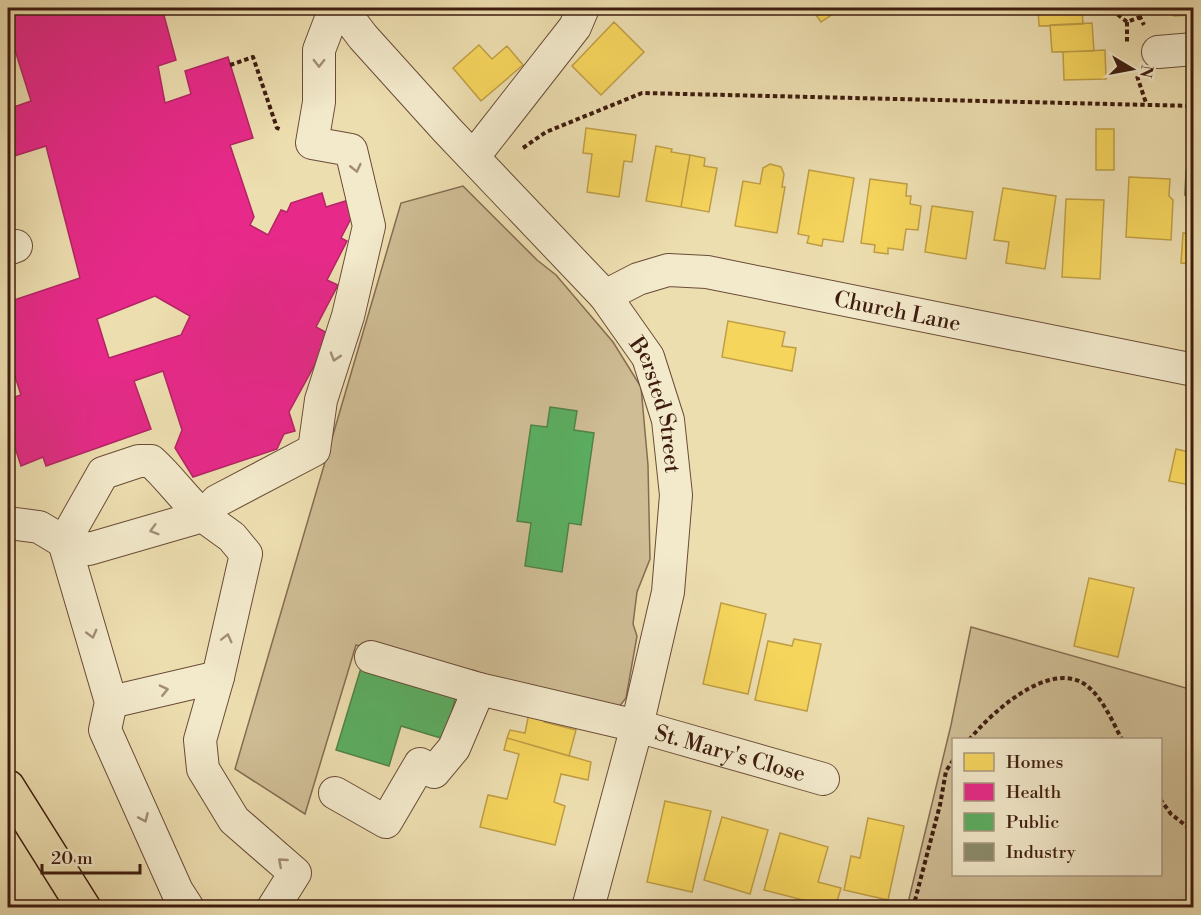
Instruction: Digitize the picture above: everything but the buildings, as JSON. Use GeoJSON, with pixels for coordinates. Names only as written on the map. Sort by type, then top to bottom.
{"type":"FeatureCollection","features":[{"type":"Feature","properties":{"kind":"main road"},"geometry":{"type":"LineString","coordinates":[[8,787],[84,908]]}},
{"type":"Feature","properties":{"kind":"street"},"geometry":{"type":"LineString","coordinates":[[8,523],[39,527],[64,542],[89,549],[203,516],[217,501],[314,450],[321,400],[348,316],[369,226],[351,150],[312,142],[320,102],[319,50],[335,8]]}},
{"type":"Feature","properties":{"kind":"street","name":"Bersted Street"},"geometry":{"type":"LineString","coordinates":[[341,8],[363,38],[447,130],[605,296],[648,357],[668,420],[676,495],[668,592],[637,726],[588,908]]}},
{"type":"Feature","properties":{"kind":"street"},"geometry":{"type":"LineString","coordinates":[[480,163],[575,27],[583,8]]}},
{"type":"Feature","properties":{"kind":"street"},"geometry":{"type":"LineString","coordinates":[[1158,52],[1194,49]]}},
{"type":"Feature","properties":{"kind":"street","name":"Church Lane"},"geometry":{"type":"LineString","coordinates":[[605,296],[638,279],[668,270],[707,272],[1194,370]]}},
{"type":"Feature","properties":{"kind":"street"},"geometry":{"type":"LineString","coordinates":[[189,908],[177,891],[105,730],[111,702],[64,542],[103,473],[139,461],[151,461],[167,475],[185,499],[203,516],[232,537],[246,554],[218,677],[200,740],[203,769],[234,820],[296,873],[273,908]]}},
{"type":"Feature","properties":{"kind":"street","name":"St. Mary's Close"},"geometry":{"type":"LineString","coordinates":[[371,657],[479,689],[637,726],[823,778]]}},
{"type":"Feature","properties":{"kind":"street"},"geometry":{"type":"LineString","coordinates":[[111,702],[218,677]]}},
{"type":"Feature","properties":{"kind":"street"},"geometry":{"type":"LineString","coordinates":[[335,793],[386,822],[420,764],[434,772],[454,748],[479,689]]}},
{"type":"Feature","properties":{"kind":"path"},"geometry":{"type":"LineString","coordinates":[[1114,8],[1117,14],[1127,22],[1140,17]]}},
{"type":"Feature","properties":{"kind":"path"},"geometry":{"type":"LineString","coordinates":[[230,65],[253,57],[277,128]]}},
{"type":"Feature","properties":{"kind":"path"},"geometry":{"type":"LineString","coordinates":[[480,163],[511,156],[546,132],[642,93],[1194,106]]}},
{"type":"Feature","properties":{"kind":"path"},"geometry":{"type":"LineString","coordinates":[[971,738],[988,717],[1026,691],[1042,682],[1068,678],[1089,687],[1098,698],[1121,738]]}},
{"type":"Feature","properties":{"kind":"path"},"geometry":{"type":"LineString","coordinates":[[913,908],[940,805],[946,771],[952,762]]}},
{"type":"Feature","properties":{"kind":"path"},"geometry":{"type":"LineString","coordinates":[[1162,800],[1171,814],[1194,832]]}},
{"type":"Feature","properties":{"kind":"shaded area"},"geometry":{"type":"Polygon","coordinates":[[[463,186],[537,260],[556,275],[613,342],[641,387],[648,465],[650,559],[637,592],[633,624],[637,636],[626,698],[615,712],[514,685],[473,670],[468,680],[356,645],[305,814],[235,769],[401,203],[463,186]]]}},
{"type":"Feature","properties":{"kind":"shaded area"},"geometry":{"type":"Polygon","coordinates":[[[971,627],[1193,690],[1193,907],[907,907],[951,725],[971,627]]]}}]}
